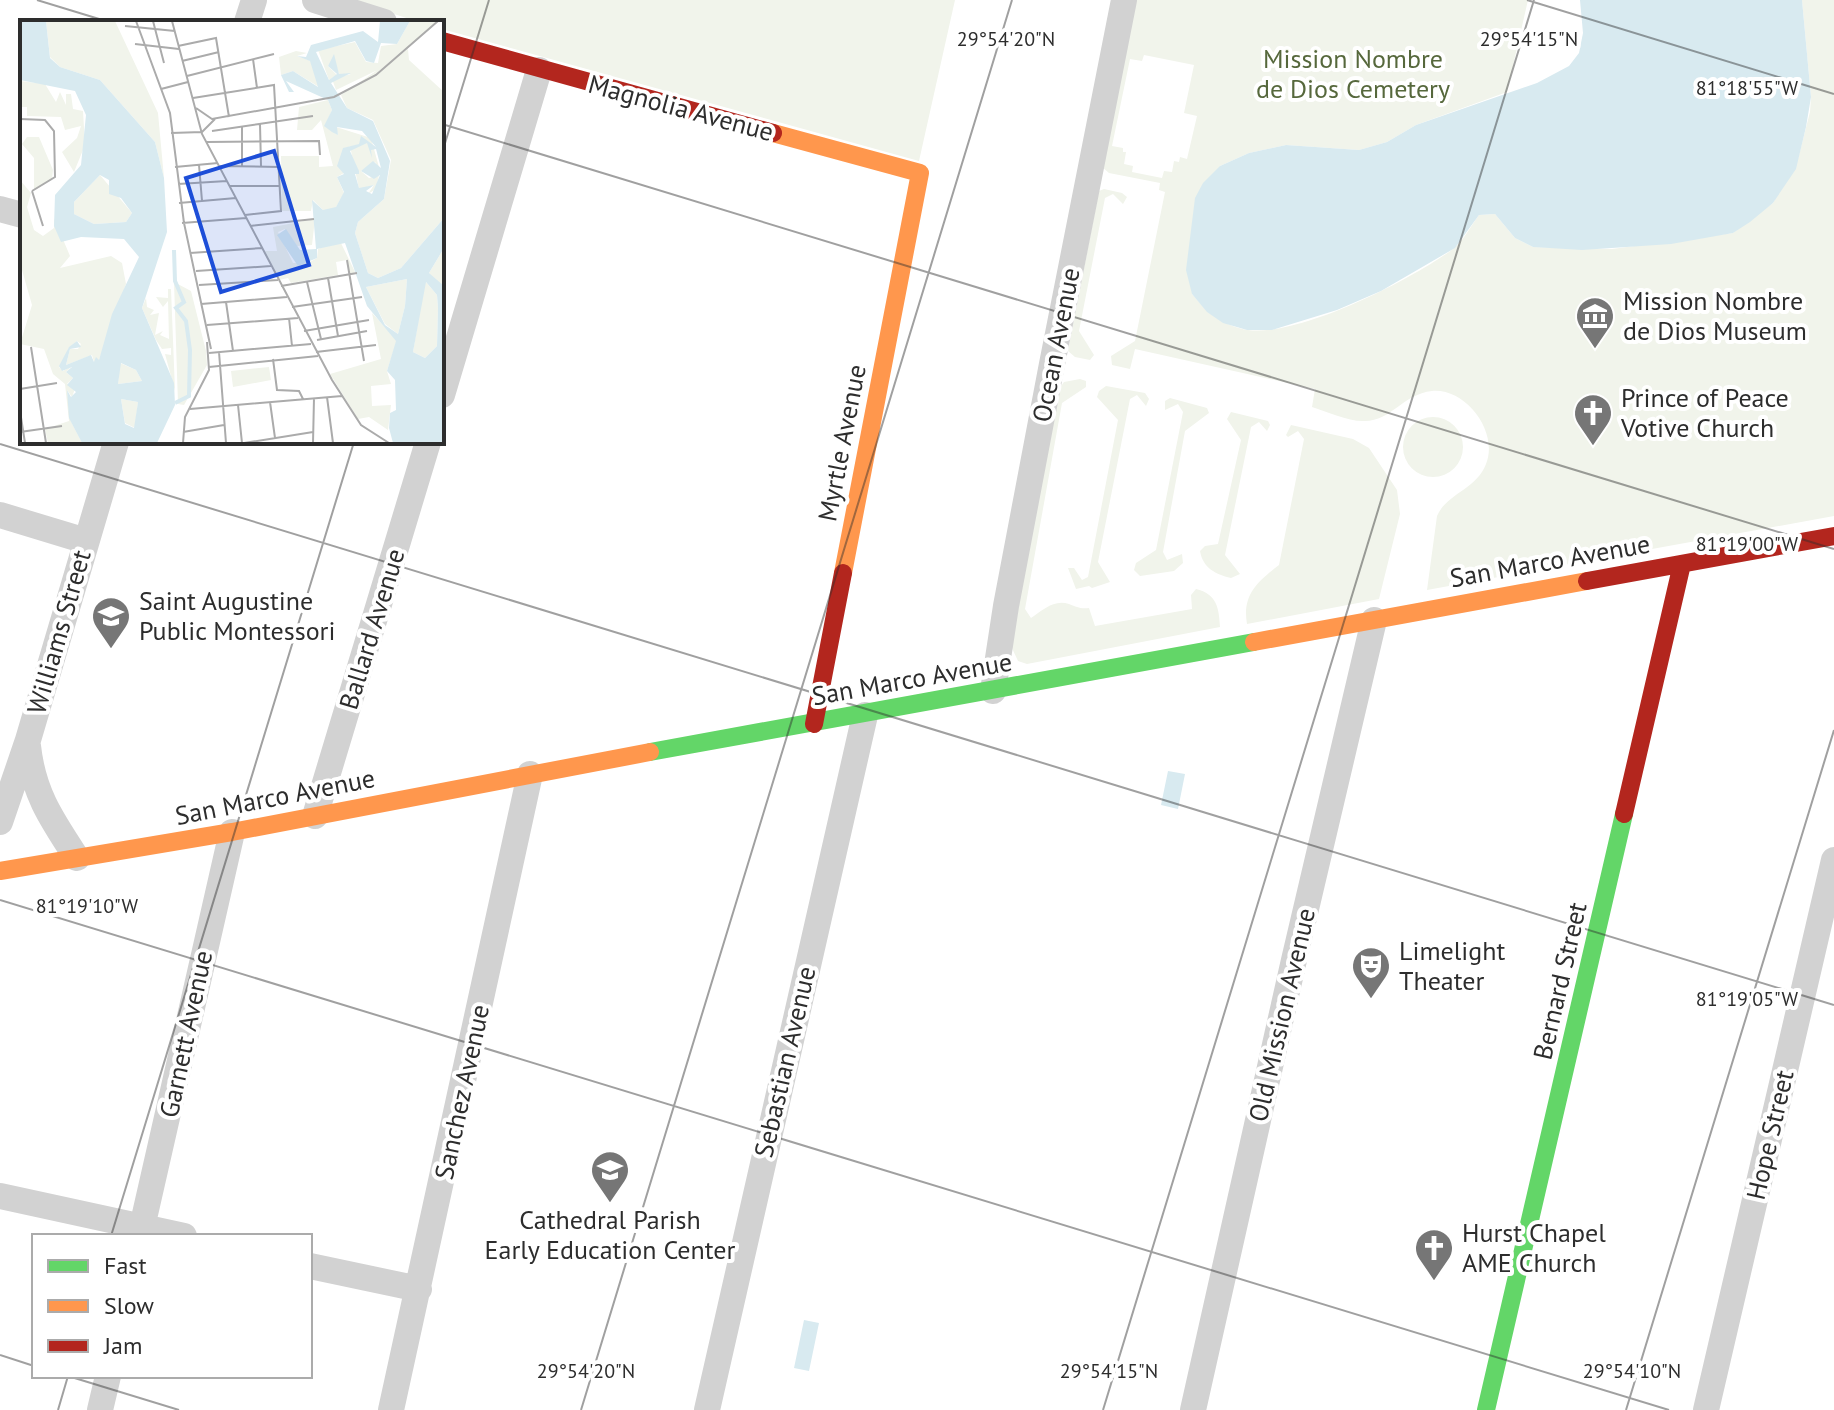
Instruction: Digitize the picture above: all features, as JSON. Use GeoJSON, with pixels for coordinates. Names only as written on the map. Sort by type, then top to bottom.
{"type":"FeatureCollection","features":[{"type":"Feature","properties":{"kind":"street"},"geometry":{"type":"LineString","coordinates":[[248,20],[254,0]]}},
{"type":"Feature","properties":{"kind":"street"},"geometry":{"type":"LineString","coordinates":[[315,0],[378,20]]}},
{"type":"Feature","properties":{"kind":"street","name":"Ocean Avenue"},"geometry":{"type":"LineString","coordinates":[[993,691],[1006,606],[1124,0]]}},
{"type":"Feature","properties":{"kind":"street","name":"Magnolia Avenue"},"geometry":{"type":"LineString","coordinates":[[444,42],[920,173]]}},
{"type":"Feature","properties":{"kind":"street"},"geometry":{"type":"LineString","coordinates":[[444,388],[539,70]]}},
{"type":"Feature","properties":{"kind":"street","name":"Myrtle Avenue"},"geometry":{"type":"LineString","coordinates":[[814,724],[920,173]]}},
{"type":"Feature","properties":{"kind":"street"},"geometry":{"type":"LineString","coordinates":[[0,209],[20,214]]}},
{"type":"Feature","properties":{"kind":"street","name":"Williams Street"},"geometry":{"type":"LineString","coordinates":[[0,822],[28,740],[115,444]]}},
{"type":"Feature","properties":{"kind":"street","name":"Ballard Avenue"},"geometry":{"type":"LineString","coordinates":[[315,816],[427,444]]}},
{"type":"Feature","properties":{"kind":"street"},"geometry":{"type":"LineString","coordinates":[[0,515],[86,541]]}},
{"type":"Feature","properties":{"kind":"street","name":"San Marco Avenue"},"geometry":{"type":"LineString","coordinates":[[0,871],[232,832],[530,774],[1834,536]]}},
{"type":"Feature","properties":{"kind":"street","name":"Bernard Street"},"geometry":{"type":"LineString","coordinates":[[1486,1410],[1682,564]]}},
{"type":"Feature","properties":{"kind":"street","name":"Old Mission Avenue"},"geometry":{"type":"LineString","coordinates":[[1193,1410],[1290,975],[1374,620]]}},
{"type":"Feature","properties":{"kind":"street","name":"Sebastian Avenue"},"geometry":{"type":"LineString","coordinates":[[707,1410],[865,715]]}},
{"type":"Feature","properties":{"kind":"street"},"geometry":{"type":"LineString","coordinates":[[28,740],[37,791],[77,858]]}},
{"type":"Feature","properties":{"kind":"street","name":"Sanchez Avenue"},"geometry":{"type":"LineString","coordinates":[[391,1410],[530,774]]}},
{"type":"Feature","properties":{"kind":"street","name":"Garnett Avenue"},"geometry":{"type":"LineString","coordinates":[[141,1231],[232,832]]}},
{"type":"Feature","properties":{"kind":"street","name":"Hope Street"},"geometry":{"type":"LineString","coordinates":[[1706,1410],[1834,860]]}},
{"type":"Feature","properties":{"kind":"street"},"geometry":{"type":"LineString","coordinates":[[0,1196],[141,1231],[167,1234]]}},
{"type":"Feature","properties":{"kind":"street"},"geometry":{"type":"LineString","coordinates":[[312,1266],[419,1289]]}},
{"type":"Feature","properties":{"kind":"street"},"geometry":{"type":"LineString","coordinates":[[100,1410],[108,1378]]}},
{"type":"Feature","properties":{"kind":"green space"},"geometry":{"type":"Polygon","coordinates":[[[350,0],[955,0],[919,161],[444,30],[444,20],[413,20],[350,0]]]}},
{"type":"Feature","properties":{"kind":"green space","name":"Mission Nombre de Dios Cemetery"},"geometry":{"type":"Polygon","coordinates":[[[1134,0],[1528,0],[1507,92],[1416,125],[1387,142],[1359,150],[1286,145],[1249,153],[1220,166],[1192,294],[1198,301],[1216,317],[1239,328],[1270,330],[1296,325],[1354,304],[1434,262],[1457,246],[1479,215],[1495,214],[1515,238],[1533,247],[1612,249],[1733,233],[1773,203],[1798,159],[1811,97],[1802,0],[1834,0],[1834,516],[1427,590],[1437,516],[1447,502],[1476,480],[1486,464],[1488,439],[1477,414],[1457,397],[1432,391],[1413,397],[1382,417],[1359,421],[1312,407],[1315,389],[1135,349],[1130,369],[1112,365],[1111,356],[1135,341],[1165,192],[1159,190],[1160,183],[1109,173],[1102,167],[1134,0]],[[1144,55],[1142,61],[1130,59],[1112,146],[1123,148],[1126,152],[1124,164],[1133,166],[1132,172],[1162,178],[1164,171],[1172,172],[1174,161],[1179,162],[1180,157],[1187,159],[1197,116],[1184,113],[1194,65],[1144,55]]]}},
{"type":"Feature","properties":{"kind":"green space"},"geometry":{"type":"Polygon","coordinates":[[[1104,189],[1127,197],[1123,204],[1113,194],[1105,198],[1079,331],[1094,355],[1090,360],[1075,357],[1068,351],[1099,191],[1104,189]]]}},
{"type":"Feature","properties":{"kind":"green space"},"geometry":{"type":"Polygon","coordinates":[[[1086,381],[1086,387],[1062,403],[1025,609],[1031,618],[1058,603],[1089,608],[1095,626],[1192,609],[1191,595],[1196,589],[1213,598],[1220,627],[1027,664],[1018,661],[1011,646],[1059,389],[1064,382],[1086,381]]]}},
{"type":"Feature","properties":{"kind":"green space"},"geometry":{"type":"Polygon","coordinates":[[[1106,386],[1145,393],[1149,399],[1146,406],[1137,395],[1130,399],[1098,562],[1110,582],[1076,589],[1068,568],[1074,568],[1082,580],[1088,577],[1118,420],[1097,397],[1106,386]]]}},
{"type":"Feature","properties":{"kind":"green space"},"geometry":{"type":"Polygon","coordinates":[[[1170,398],[1207,408],[1209,413],[1185,431],[1163,552],[1167,560],[1182,554],[1183,563],[1174,571],[1140,576],[1134,570],[1136,563],[1156,550],[1183,412],[1178,404],[1165,410],[1165,401],[1170,398]]]}},
{"type":"Feature","properties":{"kind":"green space"},"geometry":{"type":"Polygon","coordinates":[[[1231,412],[1268,421],[1270,425],[1267,431],[1259,422],[1251,427],[1225,555],[1240,574],[1231,578],[1211,569],[1200,551],[1205,546],[1218,544],[1241,440],[1227,419],[1231,412]]]}},
{"type":"Feature","properties":{"kind":"green space"},"geometry":{"type":"Polygon","coordinates":[[[1433,417],[1455,425],[1463,447],[1455,469],[1433,477],[1411,469],[1403,447],[1411,425],[1433,417]]]}},
{"type":"Feature","properties":{"kind":"green space"},"geometry":{"type":"Polygon","coordinates":[[[1291,425],[1353,439],[1369,448],[1397,490],[1400,514],[1379,599],[1247,624],[1249,597],[1264,577],[1279,565],[1304,439],[1298,431],[1288,437],[1286,435],[1291,425]]]}},
{"type":"Feature","properties":{"kind":"shaded area"},"geometry":{"type":"Polygon","coordinates":[[[1580,0],[1802,0],[1811,97],[1796,169],[1773,203],[1733,233],[1671,244],[1582,250],[1533,247],[1515,238],[1495,214],[1479,215],[1455,248],[1381,291],[1337,310],[1272,330],[1247,330],[1223,323],[1207,312],[1192,294],[1186,270],[1195,198],[1203,183],[1220,166],[1249,153],[1286,145],[1359,150],[1387,142],[1416,125],[1537,83],[1569,66],[1579,53],[1583,33],[1580,0]]]}},
{"type":"Feature","properties":{"kind":"shaded area"},"geometry":{"type":"Polygon","coordinates":[[[1168,771],[1185,774],[1178,809],[1161,805],[1168,771]]]}},
{"type":"Feature","properties":{"kind":"shaded area"},"geometry":{"type":"Polygon","coordinates":[[[804,1320],[819,1323],[809,1371],[794,1368],[804,1320]]]}},
{"type":"Feature","properties":{"kind":"traffic: fast"},"geometry":{"type":"LineString","coordinates":[[650,752],[1254,642]]}},
{"type":"Feature","properties":{"kind":"traffic: fast"},"geometry":{"type":"LineString","coordinates":[[1486,1410],[1624,814]]}},
{"type":"Feature","properties":{"kind":"traffic: slow"},"geometry":{"type":"LineString","coordinates":[[773,133],[920,173],[843,573]]}},
{"type":"Feature","properties":{"kind":"traffic: slow"},"geometry":{"type":"LineString","coordinates":[[1254,642],[1587,581]]}},
{"type":"Feature","properties":{"kind":"traffic: slow"},"geometry":{"type":"LineString","coordinates":[[0,871],[232,832],[650,752]]}},
{"type":"Feature","properties":{"kind":"traffic: jam"},"geometry":{"type":"LineString","coordinates":[[444,42],[773,133]]}},
{"type":"Feature","properties":{"kind":"traffic: jam"},"geometry":{"type":"LineString","coordinates":[[1587,581],[1834,536]]}},
{"type":"Feature","properties":{"kind":"traffic: jam"},"geometry":{"type":"LineString","coordinates":[[1624,814],[1682,564]]}},
{"type":"Feature","properties":{"kind":"traffic: jam"},"geometry":{"type":"LineString","coordinates":[[814,724],[843,573]]}},
{"type":"Feature","properties":{"kind":"place","name":"Mission Nombre de Dios Museum"},"geometry":{"type":"Point","coordinates":[1595,350]}},
{"type":"Feature","properties":{"kind":"place","name":"Prince of Peace Votive Church"},"geometry":{"type":"Point","coordinates":[1593,447]}},
{"type":"Feature","properties":{"kind":"place","name":"Saint Augustine Public Montessori"},"geometry":{"type":"Point","coordinates":[111,650]}},
{"type":"Feature","properties":{"kind":"place","name":"Limelight Theater"},"geometry":{"type":"Point","coordinates":[1371,1000]}},
{"type":"Feature","properties":{"kind":"place","name":"Cathedral Parish Early Education Center"},"geometry":{"type":"Point","coordinates":[610,1204]}},
{"type":"Feature","properties":{"kind":"place","name":"Hurst Chapel AME Church"},"geometry":{"type":"Point","coordinates":[1434,1282]}}]}
